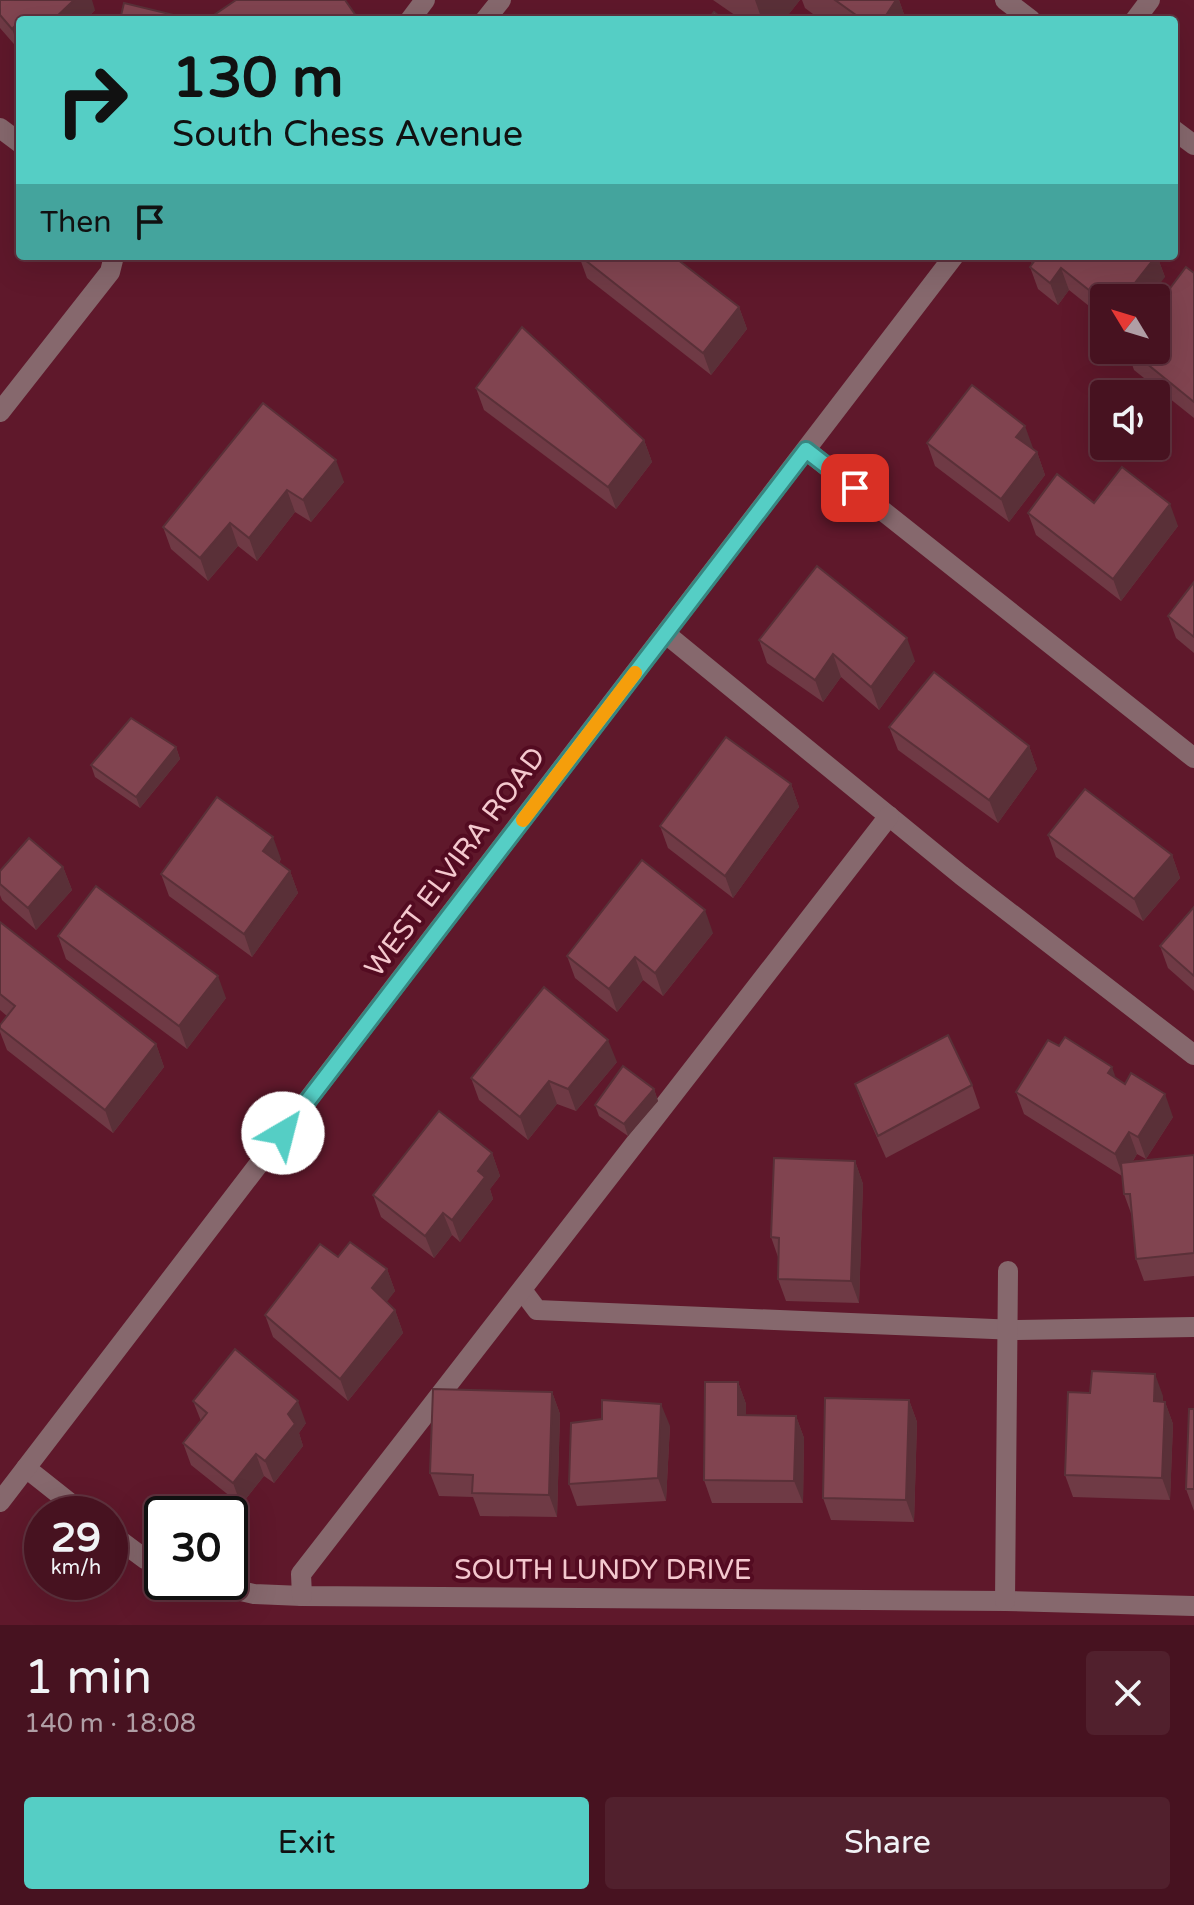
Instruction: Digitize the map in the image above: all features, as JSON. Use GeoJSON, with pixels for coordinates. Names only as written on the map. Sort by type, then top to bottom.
{"type":"FeatureCollection","features":[{"type":"Feature","properties":{"kind":"street"},"geometry":{"type":"LineString","coordinates":[[488,16],[501,0]]}},
{"type":"Feature","properties":{"kind":"street"},"geometry":{"type":"LineString","coordinates":[[1005,0],[1026,16]]}},
{"type":"Feature","properties":{"kind":"street"},"geometry":{"type":"LineString","coordinates":[[0,412],[110,272],[113,260]]}},
{"type":"Feature","properties":{"kind":"street","name":"WEST ELVIRA ROAD"},"geometry":{"type":"LineString","coordinates":[[0,1502],[951,260]]}},
{"type":"Feature","properties":{"kind":"street"},"geometry":{"type":"LineString","coordinates":[[806,450],[1194,758]]}},
{"type":"Feature","properties":{"kind":"street"},"geometry":{"type":"LineString","coordinates":[[666,634],[889,816],[1194,1055]]}},
{"type":"Feature","properties":{"kind":"street"},"geometry":{"type":"LineString","coordinates":[[302,1596],[301,1574],[889,816]]}},
{"type":"Feature","properties":{"kind":"street"},"geometry":{"type":"LineString","coordinates":[[1005,1601],[1008,1271]]}},
{"type":"Feature","properties":{"kind":"street"},"geometry":{"type":"LineString","coordinates":[[522,1290],[537,1310],[1008,1330],[1194,1327]]}},
{"type":"Feature","properties":{"kind":"street"},"geometry":{"type":"LineString","coordinates":[[26,1468],[61,1496]]}},
{"type":"Feature","properties":{"kind":"street","name":"SOUTH LUNDY DRIVE"},"geometry":{"type":"LineString","coordinates":[[248,1593],[302,1596],[1005,1601],[1194,1606]]}},
{"type":"Feature","properties":{"kind":"building"},"geometry":{"type":"Polygon","coordinates":[[[0,0],[74,0],[57,16],[16,16],[16,25],[12,29],[0,15],[0,0]]]}},
{"type":"Feature","properties":{"kind":"building"},"geometry":{"type":"Polygon","coordinates":[[[236,0],[345,0],[356,16],[215,16],[236,0]]]}},
{"type":"Feature","properties":{"kind":"building"},"geometry":{"type":"Polygon","coordinates":[[[835,0],[896,0],[886,16],[857,16],[835,0]]]}},
{"type":"Feature","properties":{"kind":"building"},"geometry":{"type":"Polygon","coordinates":[[[124,3],[178,16],[121,16],[124,3]]]}},
{"type":"Feature","properties":{"kind":"building"},"geometry":{"type":"Polygon","coordinates":[[[585,260],[678,260],[739,307],[703,353],[585,260]]]}},
{"type":"Feature","properties":{"kind":"building"},"geometry":{"type":"Polygon","coordinates":[[[1035,260],[1153,260],[1134,284],[1090,284],[1090,291],[1061,268],[1050,283],[1030,267],[1035,260]]]}},
{"type":"Feature","properties":{"kind":"building"},"geometry":{"type":"Polygon","coordinates":[[[1186,267],[1194,273],[1194,402],[1147,364],[1170,364],[1170,288],[1186,267]]]}},
{"type":"Feature","properties":{"kind":"building"},"geometry":{"type":"Polygon","coordinates":[[[522,327],[644,440],[608,487],[476,388],[522,327]]]}},
{"type":"Feature","properties":{"kind":"building"},"geometry":{"type":"Polygon","coordinates":[[[972,385],[1025,426],[1016,437],[1037,452],[1001,499],[927,443],[972,385]]]}},
{"type":"Feature","properties":{"kind":"building"},"geometry":{"type":"Polygon","coordinates":[[[263,403],[336,460],[303,500],[287,490],[249,538],[230,523],[200,558],[163,527],[263,403]]]}},
{"type":"Feature","properties":{"kind":"building"},"geometry":{"type":"Polygon","coordinates":[[[1122,467],[1170,504],[1113,579],[1028,513],[1057,474],[1094,503],[1122,467]]]}},
{"type":"Feature","properties":{"kind":"building"},"geometry":{"type":"Polygon","coordinates":[[[817,566],[907,638],[871,687],[833,654],[815,680],[759,640],[817,566]]]}},
{"type":"Feature","properties":{"kind":"building"},"geometry":{"type":"Polygon","coordinates":[[[1194,582],[1194,637],[1168,616],[1194,582]]]}},
{"type":"Feature","properties":{"kind":"building"},"geometry":{"type":"Polygon","coordinates":[[[934,672],[1029,746],[989,800],[889,727],[934,672]]]}},
{"type":"Feature","properties":{"kind":"building"},"geometry":{"type":"Polygon","coordinates":[[[131,718],[176,747],[136,797],[91,765],[131,718]]]}},
{"type":"Feature","properties":{"kind":"building"},"geometry":{"type":"Polygon","coordinates":[[[726,737],[791,784],[725,876],[660,826],[726,737]]]}},
{"type":"Feature","properties":{"kind":"building"},"geometry":{"type":"Polygon","coordinates":[[[1085,789],[1172,855],[1134,899],[1048,835],[1085,789]]]}},
{"type":"Feature","properties":{"kind":"building"},"geometry":{"type":"Polygon","coordinates":[[[217,797],[273,837],[263,851],[290,871],[244,934],[161,874],[217,797]]]}},
{"type":"Feature","properties":{"kind":"building"},"geometry":{"type":"Polygon","coordinates":[[[29,838],[63,867],[28,908],[0,884],[0,871],[29,838]]]}},
{"type":"Feature","properties":{"kind":"building"},"geometry":{"type":"Polygon","coordinates":[[[642,860],[705,910],[655,973],[635,957],[609,989],[567,956],[642,860]]]}},
{"type":"Feature","properties":{"kind":"building"},"geometry":{"type":"Polygon","coordinates":[[[96,886],[218,976],[179,1026],[58,936],[96,886]]]}},
{"type":"Feature","properties":{"kind":"building"},"geometry":{"type":"Polygon","coordinates":[[[1194,907],[1194,976],[1160,946],[1194,907]]]}},
{"type":"Feature","properties":{"kind":"building"},"geometry":{"type":"Polygon","coordinates":[[[0,922],[156,1044],[105,1110],[0,1028],[15,1006],[0,994],[0,922]]]}},
{"type":"Feature","properties":{"kind":"building"},"geometry":{"type":"Polygon","coordinates":[[[544,987],[608,1040],[568,1089],[549,1081],[520,1117],[471,1078],[544,987]]]}},
{"type":"Feature","properties":{"kind":"building"},"geometry":{"type":"Polygon","coordinates":[[[948,1035],[972,1085],[878,1136],[855,1084],[948,1035]]]}},
{"type":"Feature","properties":{"kind":"building"},"geometry":{"type":"Polygon","coordinates":[[[1065,1037],[1112,1067],[1108,1073],[1125,1084],[1131,1073],[1165,1094],[1138,1137],[1129,1132],[1115,1154],[1016,1092],[1048,1040],[1059,1046],[1065,1037]]]}},
{"type":"Feature","properties":{"kind":"building"},"geometry":{"type":"Polygon","coordinates":[[[623,1066],[654,1089],[624,1124],[595,1105],[623,1066]]]}},
{"type":"Feature","properties":{"kind":"building"},"geometry":{"type":"Polygon","coordinates":[[[439,1111],[492,1153],[478,1171],[485,1177],[452,1220],[443,1213],[425,1236],[373,1195],[439,1111]]]}},
{"type":"Feature","properties":{"kind":"building"},"geometry":{"type":"Polygon","coordinates":[[[1194,1155],[1194,1253],[1136,1259],[1130,1194],[1124,1194],[1121,1163],[1194,1155]]]}},
{"type":"Feature","properties":{"kind":"building"},"geometry":{"type":"Polygon","coordinates":[[[774,1158],[855,1161],[851,1281],[778,1279],[779,1238],[771,1237],[774,1158]]]}},
{"type":"Feature","properties":{"kind":"building"},"geometry":{"type":"Polygon","coordinates":[[[350,1242],[387,1269],[372,1288],[395,1310],[340,1379],[265,1315],[320,1244],[338,1257],[350,1242]]]}},
{"type":"Feature","properties":{"kind":"building"},"geometry":{"type":"Polygon","coordinates":[[[235,1349],[298,1401],[288,1414],[295,1424],[265,1461],[256,1454],[233,1483],[183,1443],[207,1413],[193,1401],[235,1349]]]}},
{"type":"Feature","properties":{"kind":"building"},"geometry":{"type":"Polygon","coordinates":[[[1092,1371],[1155,1374],[1154,1401],[1165,1402],[1162,1478],[1065,1475],[1068,1392],[1090,1393],[1092,1371]]]}},
{"type":"Feature","properties":{"kind":"building"},"geometry":{"type":"Polygon","coordinates":[[[705,1382],[738,1382],[738,1415],[796,1416],[794,1481],[704,1480],[705,1382]]]}},
{"type":"Feature","properties":{"kind":"building"},"geometry":{"type":"Polygon","coordinates":[[[433,1389],[552,1392],[549,1495],[472,1493],[473,1475],[430,1473],[433,1389]]]}},
{"type":"Feature","properties":{"kind":"building"},"geometry":{"type":"Polygon","coordinates":[[[825,1398],[909,1400],[906,1500],[823,1498],[825,1398]]]}},
{"type":"Feature","properties":{"kind":"building"},"geometry":{"type":"Polygon","coordinates":[[[602,1400],[661,1404],[658,1478],[569,1484],[571,1423],[602,1419],[602,1400]]]}},
{"type":"Feature","properties":{"kind":"building"},"geometry":{"type":"Polygon","coordinates":[[[1189,1409],[1194,1409],[1194,1489],[1186,1489],[1189,1409]]]}},
{"type":"Feature","properties":{"kind":"slow traffic"},"geometry":{"type":"LineString","coordinates":[[523,820],[635,673]]}},
{"type":"Feature","properties":{"kind":"route"},"geometry":{"type":"LineString","coordinates":[[283,1133],[806,450],[855,488]]}}]}
